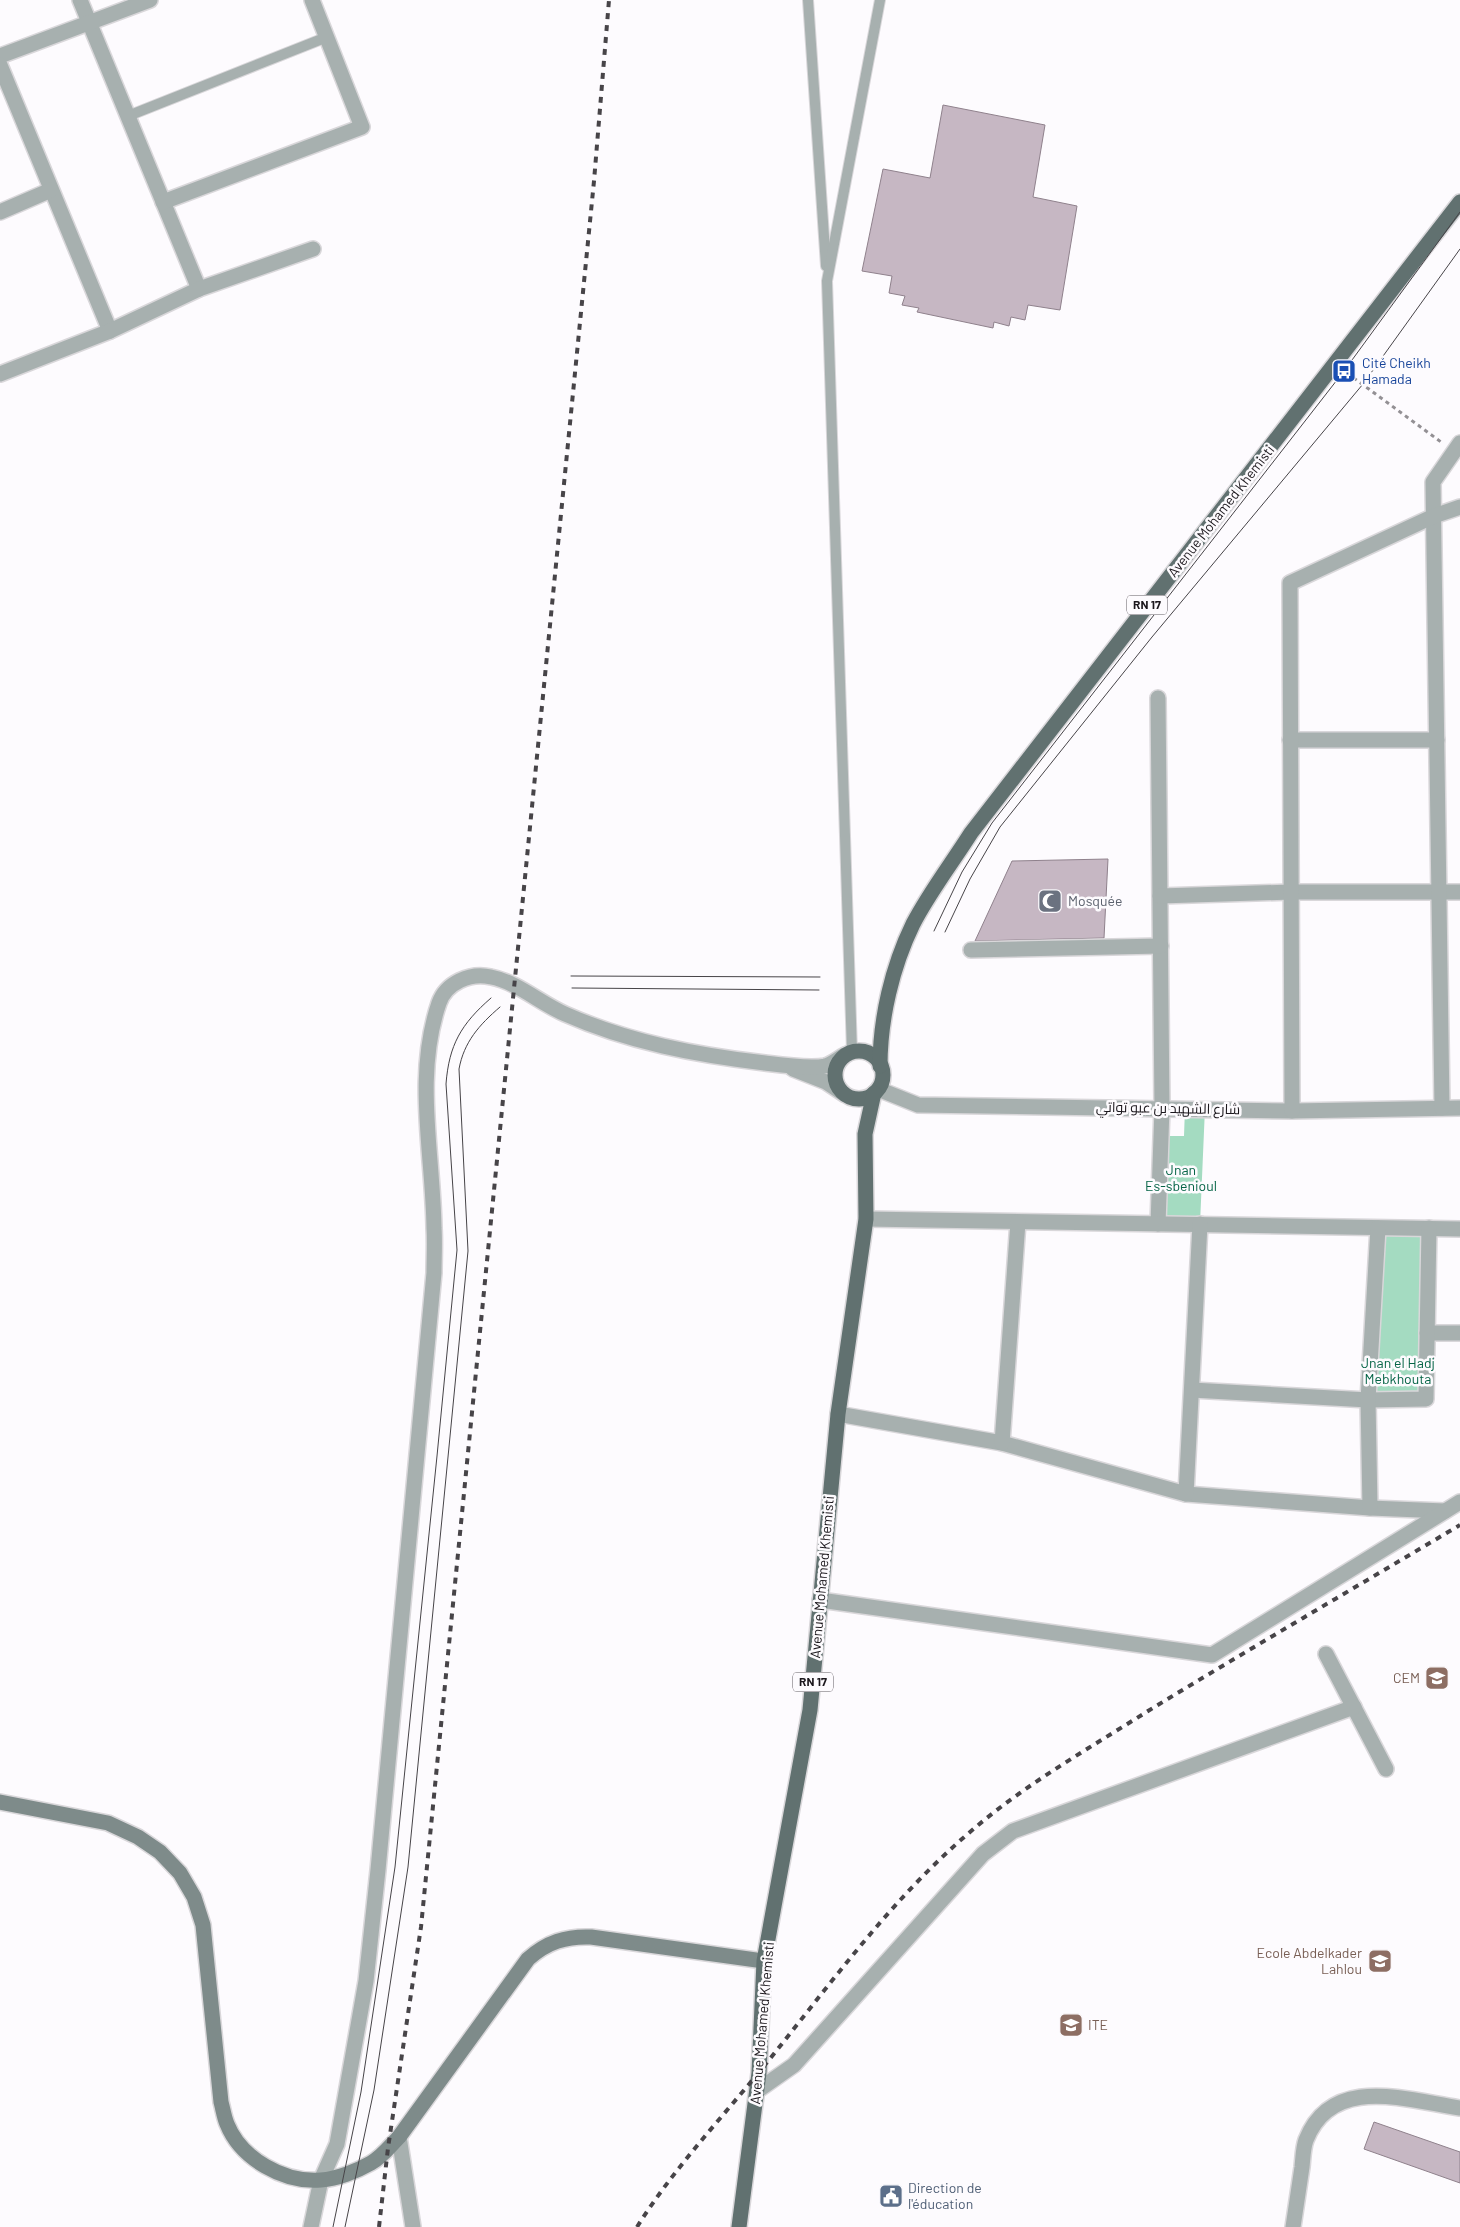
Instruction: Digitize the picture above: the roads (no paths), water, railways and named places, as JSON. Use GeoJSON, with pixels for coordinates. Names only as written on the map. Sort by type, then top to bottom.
{"type":"FeatureCollection","features":[{"type":"Feature","properties":{"kind":"main road","name":"Avenue Mohamed Khemisti"},"geometry":{"type":"LineString","coordinates":[[880,1066],[882,1034],[888,995],[913,925],[971,833],[1460,202]]}},
{"type":"Feature","properties":{"kind":"main road"},"geometry":{"type":"LineString","coordinates":[[876,1091],[858,1099],[847,1095],[839,1088],[835,1074],[840,1060],[882,1034]]}},
{"type":"Feature","properties":{"kind":"main road"},"geometry":{"type":"LineString","coordinates":[[852,1053],[874,1057],[880,1066],[882,1077],[876,1091],[865,1134]]}},
{"type":"Feature","properties":{"kind":"main road"},"geometry":{"type":"LineString","coordinates":[[847,1095],[865,1134]]}},
{"type":"Feature","properties":{"kind":"main road","name":"Avenue Mohamed Khemisti"},"geometry":{"type":"LineString","coordinates":[[739,2227],[757,2091],[764,1961],[810,1710],[838,1414],[866,1219],[865,1134]]}},
{"type":"Feature","properties":{"kind":"main road"},"geometry":{"type":"LineString","coordinates":[[0,1802],[108,1823],[138,1837],[160,1852],[180,1873],[194,1896],[203,1925],[221,2102],[227,2125],[237,2140],[261,2163],[287,2176],[322,2180],[351,2172],[373,2162],[399,2137],[528,1959],[540,1948],[555,1940],[576,1936],[591,1937],[764,1961]]}},
{"type":"Feature","properties":{"kind":"street"},"geometry":{"type":"LineString","coordinates":[[80,0],[198,290]]}},
{"type":"Feature","properties":{"kind":"street"},"geometry":{"type":"LineString","coordinates":[[0,56],[150,0]]}},
{"type":"Feature","properties":{"kind":"street"},"geometry":{"type":"LineString","coordinates":[[163,202],[362,127],[312,0]]}},
{"type":"Feature","properties":{"kind":"street"},"geometry":{"type":"LineString","coordinates":[[0,65],[110,331]]}},
{"type":"Feature","properties":{"kind":"street"},"geometry":{"type":"LineString","coordinates":[[0,212],[51,190]]}},
{"type":"Feature","properties":{"kind":"street"},"geometry":{"type":"LineString","coordinates":[[0,374],[110,331],[198,290],[313,249]]}},
{"type":"Feature","properties":{"kind":"street"},"geometry":{"type":"LineString","coordinates":[[1442,1108],[1434,482],[1457,447]]}},
{"type":"Feature","properties":{"kind":"street"},"geometry":{"type":"LineString","coordinates":[[1292,1111],[1290,582],[1434,516],[1460,507]]}},
{"type":"Feature","properties":{"kind":"street"},"geometry":{"type":"LineString","coordinates":[[1158,698],[1162,1108],[1158,1224]]}},
{"type":"Feature","properties":{"kind":"street"},"geometry":{"type":"LineString","coordinates":[[1290,740],[1437,740]]}},
{"type":"Feature","properties":{"kind":"street"},"geometry":{"type":"LineString","coordinates":[[1160,896],[1291,892],[1460,892]]}},
{"type":"Feature","properties":{"kind":"street"},"geometry":{"type":"LineString","coordinates":[[971,950],[1160,946]]}},
{"type":"Feature","properties":{"kind":"street"},"geometry":{"type":"LineString","coordinates":[[311,2227],[322,2180],[337,2144],[366,1981],[379,1860],[434,1273],[434,1227],[426,1086],[430,1037],[439,1002],[445,991],[454,984],[478,975],[491,977],[563,1014],[607,1031],[659,1046],[715,1057],[785,1065],[825,1066],[852,1053]]}},
{"type":"Feature","properties":{"kind":"street"},"geometry":{"type":"LineString","coordinates":[[785,1065],[826,1082],[847,1095]]}},
{"type":"Feature","properties":{"kind":"street","name":"شارع الشهيد بن عبو تواتي"},"geometry":{"type":"LineString","coordinates":[[876,1091],[918,1105],[1292,1111],[1460,1108]]}},
{"type":"Feature","properties":{"kind":"street"},"geometry":{"type":"LineString","coordinates":[[866,1219],[1460,1229]]}},
{"type":"Feature","properties":{"kind":"street"},"geometry":{"type":"LineString","coordinates":[[1002,1443],[1018,1222]]}},
{"type":"Feature","properties":{"kind":"street"},"geometry":{"type":"LineString","coordinates":[[1186,1494],[1200,1224]]}},
{"type":"Feature","properties":{"kind":"street"},"geometry":{"type":"LineString","coordinates":[[1370,1508],[1368,1400],[1378,1228]]}},
{"type":"Feature","properties":{"kind":"street"},"geometry":{"type":"LineString","coordinates":[[1192,1390],[1368,1400],[1426,1399],[1429,1228]]}},
{"type":"Feature","properties":{"kind":"street"},"geometry":{"type":"LineString","coordinates":[[1427,1333],[1460,1333]]}},
{"type":"Feature","properties":{"kind":"street"},"geometry":{"type":"LineString","coordinates":[[838,1414],[1002,1443],[1186,1494],[1370,1508],[1445,1511]]}},
{"type":"Feature","properties":{"kind":"street"},"geometry":{"type":"LineString","coordinates":[[820,1600],[1212,1655],[1460,1502]]}},
{"type":"Feature","properties":{"kind":"street"},"geometry":{"type":"LineString","coordinates":[[1326,1654],[1386,1769]]}},
{"type":"Feature","properties":{"kind":"street"},"geometry":{"type":"LineString","coordinates":[[757,2091],[794,2065],[983,1854],[1013,1831],[1354,1707]]}},
{"type":"Feature","properties":{"kind":"street"},"geometry":{"type":"LineString","coordinates":[[1293,2227],[1305,2142],[1316,2119],[1332,2106],[1349,2098],[1371,2095],[1460,2108]]}},
{"type":"Feature","properties":{"kind":"street"},"geometry":{"type":"LineString","coordinates":[[399,2137],[413,2227]]}},
{"type":"Feature","properties":{"kind":"lane"},"geometry":{"type":"LineString","coordinates":[[808,0],[827,281],[852,1053]]}},
{"type":"Feature","properties":{"kind":"lane"},"geometry":{"type":"LineString","coordinates":[[827,281],[880,0]]}},
{"type":"Feature","properties":{"kind":"lane"},"geometry":{"type":"LineString","coordinates":[[128,116],[327,38]]}},
{"type":"Feature","properties":{"kind":"tram line"},"geometry":{"type":"LineString","coordinates":[[934,931],[962,872],[992,823],[1344,371],[1460,212]]}},
{"type":"Feature","properties":{"kind":"tram line"},"geometry":{"type":"LineString","coordinates":[[945,932],[970,879],[1000,827],[1152,637],[1363,384],[1460,249]]}},
{"type":"Feature","properties":{"kind":"tram line"},"geometry":{"type":"LineString","coordinates":[[571,976],[820,977]]}},
{"type":"Feature","properties":{"kind":"tram line"},"geometry":{"type":"LineString","coordinates":[[572,988],[819,990]]}},
{"type":"Feature","properties":{"kind":"tram line"},"geometry":{"type":"LineString","coordinates":[[333,2227],[361,2092],[395,1867],[437,1456],[457,1250],[446,1084],[450,1058],[458,1036],[464,1026],[491,998]]}},
{"type":"Feature","properties":{"kind":"tram line"},"geometry":{"type":"LineString","coordinates":[[345,2227],[374,2090],[408,1867],[468,1251],[459,1069],[461,1059],[473,1035],[485,1020],[500,1007]]}},
{"type":"Feature","properties":{"kind":"railway"},"geometry":{"type":"LineString","coordinates":[[379,2227],[388,2148],[421,1927],[594,181],[609,0]]}},
{"type":"Feature","properties":{"kind":"railway"},"geometry":{"type":"LineString","coordinates":[[637,2227],[680,2166],[886,1916],[912,1887],[970,1832],[1034,1783],[1148,1711],[1460,1525]]}},
{"type":"Feature","properties":{"kind":"place","name":"Cité Cheikh Hamada"},"geometry":{"type":"Point","coordinates":[1344,371]}},
{"type":"Feature","properties":{"kind":"place","name":"Mosquée"},"geometry":{"type":"Point","coordinates":[1050,901]}},
{"type":"Feature","properties":{"kind":"place","name":"CEM"},"geometry":{"type":"Point","coordinates":[1437,1678]}},
{"type":"Feature","properties":{"kind":"place","name":"Ecole Abdelkader Lahlou"},"geometry":{"type":"Point","coordinates":[1380,1961]}},
{"type":"Feature","properties":{"kind":"place","name":"ITE"},"geometry":{"type":"Point","coordinates":[1071,2025]}},
{"type":"Feature","properties":{"kind":"place","name":"Direction de l'éducation"},"geometry":{"type":"Point","coordinates":[891,2196]}},
{"type":"Feature","properties":{"kind":"park label","name":"Jnan Es-sbenioul"},"geometry":{"type":"Point","coordinates":[1181,1178]}},
{"type":"Feature","properties":{"kind":"park label","name":"Jnan el Hadj Mebkhouta"},"geometry":{"type":"Point","coordinates":[1398,1372]}}]}
